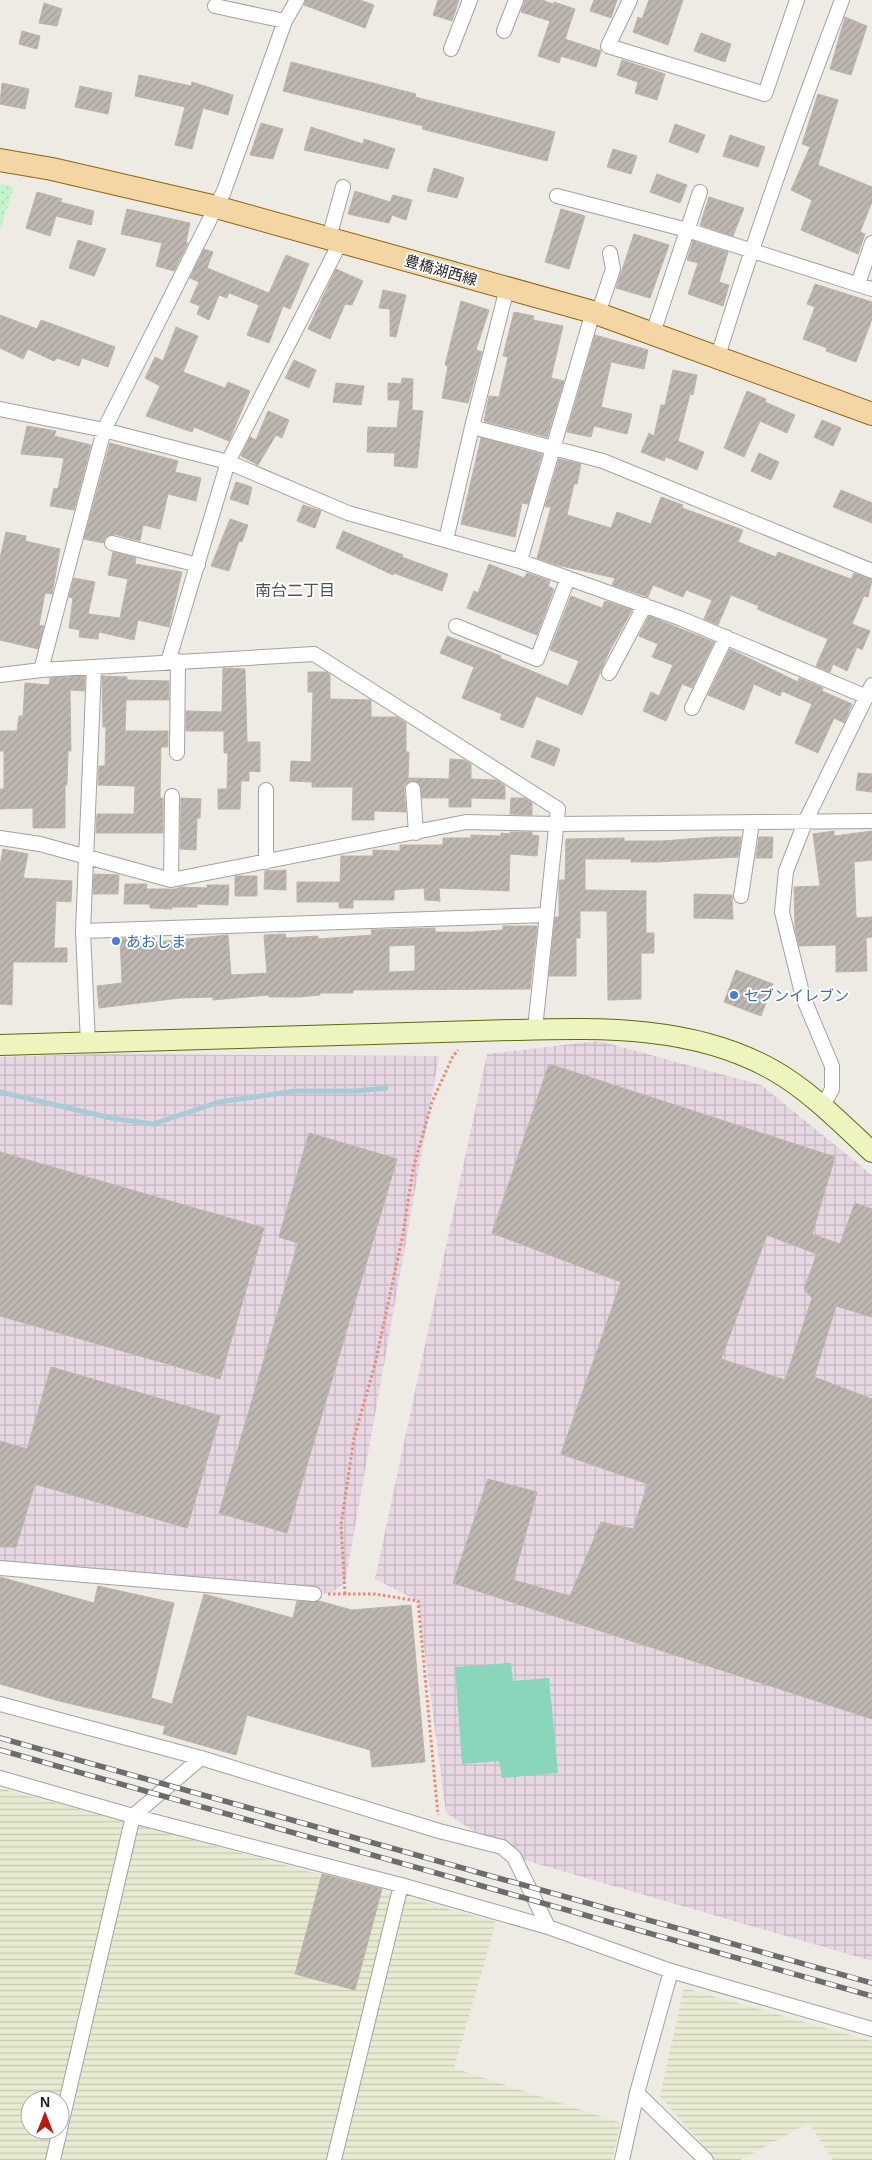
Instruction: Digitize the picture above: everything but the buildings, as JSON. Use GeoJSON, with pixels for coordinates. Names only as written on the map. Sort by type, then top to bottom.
{"type":"FeatureCollection","features":[{"type":"Feature","properties":{"kind":"main road","name":"豊橋湖西線"},"geometry":{"type":"LineString","coordinates":[[0,160],[52,169],[216,207],[595,312],[872,414]]}},
{"type":"Feature","properties":{"kind":"street"},"geometry":{"type":"LineString","coordinates":[[41,670],[104,430],[224,190],[285,21],[297,0]]}},
{"type":"Feature","properties":{"kind":"street"},"geometry":{"type":"LineString","coordinates":[[451,49],[470,0]]}},
{"type":"Feature","properties":{"kind":"street"},"geometry":{"type":"LineString","coordinates":[[504,31],[516,0]]}},
{"type":"Feature","properties":{"kind":"street"},"geometry":{"type":"LineString","coordinates":[[630,0],[608,46],[765,94],[797,0]]}},
{"type":"Feature","properties":{"kind":"street"},"geometry":{"type":"LineString","coordinates":[[718,356],[751,250],[799,112],[842,0]]}},
{"type":"Feature","properties":{"kind":"street"},"geometry":{"type":"LineString","coordinates":[[215,6],[285,21]]}},
{"type":"Feature","properties":{"kind":"street"},"geometry":{"type":"LineString","coordinates":[[177,753],[173,662],[198,565],[228,462],[335,240],[343,187]]}},
{"type":"Feature","properties":{"kind":"street"},"geometry":{"type":"LineString","coordinates":[[653,333],[700,192]]}},
{"type":"Feature","properties":{"kind":"street"},"geometry":{"type":"LineString","coordinates":[[557,196],[688,230],[872,289]]}},
{"type":"Feature","properties":{"kind":"street"},"geometry":{"type":"LineString","coordinates":[[858,284],[872,243]]}},
{"type":"Feature","properties":{"kind":"street"},"geometry":{"type":"LineString","coordinates":[[520,561],[595,312],[612,269],[610,253]]}},
{"type":"Feature","properties":{"kind":"street"},"geometry":{"type":"LineString","coordinates":[[446,540],[507,288]]}},
{"type":"Feature","properties":{"kind":"street"},"geometry":{"type":"LineString","coordinates":[[0,409],[104,430],[228,462],[348,513],[520,561],[645,605],[869,691],[806,820],[786,871],[782,912],[803,996],[832,1066],[832,1089],[823,1106]]}},
{"type":"Feature","properties":{"kind":"street"},"geometry":{"type":"LineString","coordinates":[[472,427],[603,461],[872,571]]}},
{"type":"Feature","properties":{"kind":"street"},"geometry":{"type":"LineString","coordinates":[[112,543],[198,565]]}},
{"type":"Feature","properties":{"kind":"street"},"geometry":{"type":"LineString","coordinates":[[456,626],[537,659],[568,578]]}},
{"type":"Feature","properties":{"kind":"street"},"geometry":{"type":"LineString","coordinates":[[608,673],[645,605]]}},
{"type":"Feature","properties":{"kind":"street"},"geometry":{"type":"LineString","coordinates":[[692,708],[726,637]]}},
{"type":"Feature","properties":{"kind":"street"},"geometry":{"type":"LineString","coordinates":[[0,675],[41,670],[314,654],[558,809],[535,1029]]}},
{"type":"Feature","properties":{"kind":"street"},"geometry":{"type":"LineString","coordinates":[[88,1044],[83,931],[94,668]]}},
{"type":"Feature","properties":{"kind":"street"},"geometry":{"type":"LineString","coordinates":[[413,789],[416,833]]}},
{"type":"Feature","properties":{"kind":"street"},"geometry":{"type":"LineString","coordinates":[[266,790],[266,862]]}},
{"type":"Feature","properties":{"kind":"street"},"geometry":{"type":"LineString","coordinates":[[171,880],[172,796]]}},
{"type":"Feature","properties":{"kind":"street"},"geometry":{"type":"LineString","coordinates":[[0,838],[40,844],[171,880],[466,822],[555,824],[752,823],[806,820],[872,821]]}},
{"type":"Feature","properties":{"kind":"street"},"geometry":{"type":"LineString","coordinates":[[741,896],[752,823]]}},
{"type":"Feature","properties":{"kind":"street"},"geometry":{"type":"LineString","coordinates":[[83,931],[546,915]]}},
{"type":"Feature","properties":{"kind":"street"},"geometry":{"type":"LineString","coordinates":[[0,1044],[88,1044],[535,1029],[595,1028],[659,1033],[726,1048],[773,1070],[823,1106],[872,1152]]}},
{"type":"Feature","properties":{"kind":"street"},"geometry":{"type":"LineString","coordinates":[[0,1568],[314,1594]]}},
{"type":"Feature","properties":{"kind":"street"},"geometry":{"type":"LineString","coordinates":[[0,1704],[200,1758],[439,1831],[502,1847],[514,1857],[548,1927]]}},
{"type":"Feature","properties":{"kind":"street"},"geometry":{"type":"LineString","coordinates":[[69,2090],[133,1816],[200,1758]]}},
{"type":"Feature","properties":{"kind":"street"},"geometry":{"type":"LineString","coordinates":[[0,1778],[133,1816],[401,1885],[548,1927],[671,1970],[872,2029]]}},
{"type":"Feature","properties":{"kind":"street"},"geometry":{"type":"LineString","coordinates":[[334,2160],[401,1885]]}},
{"type":"Feature","properties":{"kind":"street"},"geometry":{"type":"LineString","coordinates":[[622,2160],[637,2093],[671,1970]]}},
{"type":"Feature","properties":{"kind":"street"},"geometry":{"type":"LineString","coordinates":[[637,2093],[706,2160]]}},
{"type":"Feature","properties":{"kind":"street"},"geometry":{"type":"LineString","coordinates":[[53,2160],[58,2140]]}},
{"type":"Feature","properties":{"kind":"path"},"geometry":{"type":"LineString","coordinates":[[439,1831],[418,1601],[375,1594],[345,1594],[341,1525],[354,1438],[375,1364],[403,1234],[413,1169],[432,1102],[453,1056],[476,1031]]}},
{"type":"Feature","properties":{"kind":"shaded area"},"geometry":{"type":"Polygon","coordinates":[[[599,1041],[761,1085],[872,1175],[872,1961],[514,1857],[446,1813],[418,1601],[375,1579],[487,1054],[599,1041]]]}},
{"type":"Feature","properties":{"kind":"shaded area"},"geometry":{"type":"Polygon","coordinates":[[[99,1054],[439,1056],[345,1583],[330,1594],[0,1565],[0,1057],[99,1054]]]}},
{"type":"Feature","properties":{"kind":"green space"},"geometry":{"type":"Polygon","coordinates":[[[0,184],[14,187],[0,230],[0,184]]]}},
{"type":"Feature","properties":{"kind":"green space"},"geometry":{"type":"Polygon","coordinates":[[[511,1663],[513,1681],[549,1678],[558,1773],[502,1778],[499,1761],[462,1764],[455,1667],[511,1663]]]}},
{"type":"Feature","properties":{"kind":"green space"},"geometry":{"type":"Polygon","coordinates":[[[0,1788],[496,1922],[454,2068],[621,2123],[612,2160],[0,2160],[0,1788]]]}},
{"type":"Feature","properties":{"kind":"green space"},"geometry":{"type":"Polygon","coordinates":[[[684,1988],[872,2041],[872,2160],[833,2160],[809,2123],[740,2160],[715,2160],[660,2096],[684,1988]]]}},
{"type":"Feature","properties":{"kind":"waterway"},"geometry":{"type":"LineString","coordinates":[[0,1092],[111,1118],[153,1124],[219,1102],[295,1091],[356,1091],[386,1088]]}},
{"type":"Feature","properties":{"kind":"railway"},"geometry":{"type":"LineString","coordinates":[[0,1738],[872,1983]]}},
{"type":"Feature","properties":{"kind":"railway"},"geometry":{"type":"LineString","coordinates":[[0,1750],[872,1996]]}},
{"type":"Feature","properties":{"kind":"place","name":"あおしま"},"geometry":{"type":"Point","coordinates":[116,941]}},
{"type":"Feature","properties":{"kind":"place","name":"セブンイレブン"},"geometry":{"type":"Point","coordinates":[734,995]}},
{"type":"Feature","properties":{"kind":"district","name":"南台二丁目"},"geometry":{"type":"Point","coordinates":[295,590]}}]}
